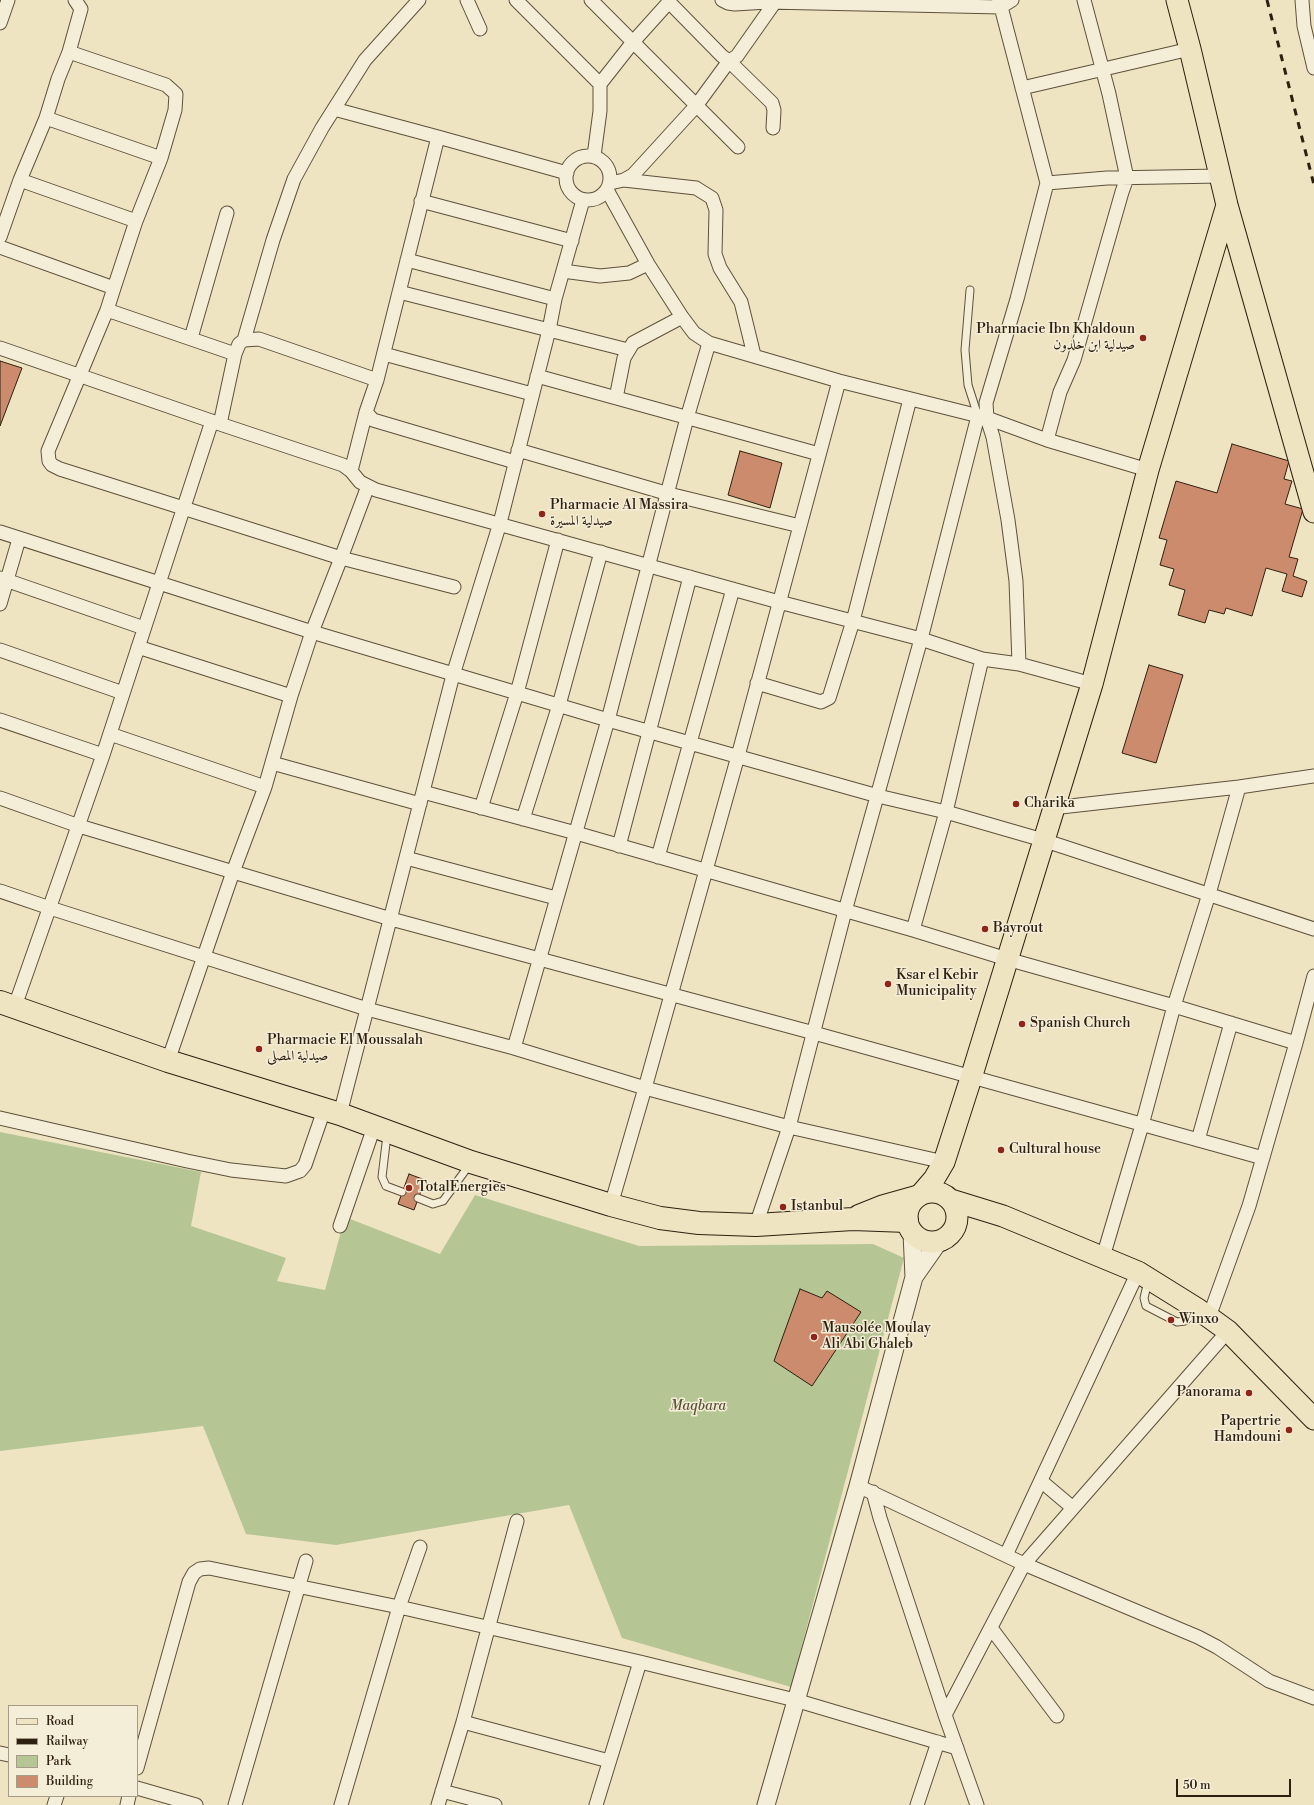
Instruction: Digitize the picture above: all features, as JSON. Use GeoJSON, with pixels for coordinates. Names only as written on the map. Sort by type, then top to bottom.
{"type":"FeatureCollection","features":[{"type":"Feature","properties":{"kind":"highway"},"geometry":{"type":"LineString","coordinates":[[8,1004],[168,1061],[332,1112],[471,1162],[610,1205],[668,1219],[699,1223],[756,1225],[853,1219],[910,1227]]}},
{"type":"Feature","properties":{"kind":"highway"},"geometry":{"type":"LineString","coordinates":[[853,1219],[884,1206],[919,1195]]}},
{"type":"Feature","properties":{"kind":"main road"},"geometry":{"type":"LineString","coordinates":[[1177,0],[1227,205],[1314,512]]}},
{"type":"Feature","properties":{"kind":"main road"},"geometry":{"type":"LineString","coordinates":[[944,1162],[949,1198],[957,1212],[956,1224],[950,1234],[940,1240],[925,1241],[910,1227],[908,1208],[934,1179],[944,1162],[971,1078],[1052,808],[1092,684],[1148,470],[1227,205]]}},
{"type":"Feature","properties":{"kind":"main road"},"geometry":{"type":"LineString","coordinates":[[919,1195],[930,1191],[1003,1216],[1143,1275],[1228,1331],[1314,1419]]}},
{"type":"Feature","properties":{"kind":"main road"},"geometry":{"type":"LineString","coordinates":[[956,1224],[980,1218],[1003,1216]]}},
{"type":"Feature","properties":{"kind":"street"},"geometry":{"type":"LineString","coordinates":[[0,23],[8,0]]}},
{"type":"Feature","properties":{"kind":"street"},"geometry":{"type":"LineString","coordinates":[[0,237],[20,180],[46,118],[58,79],[69,52],[81,9],[75,0]]}},
{"type":"Feature","properties":{"kind":"street"},"geometry":{"type":"LineString","coordinates":[[244,340],[273,240],[294,179],[334,109],[365,60],[418,0]]}},
{"type":"Feature","properties":{"kind":"street"},"geometry":{"type":"LineString","coordinates":[[467,0],[480,29]]}},
{"type":"Feature","properties":{"kind":"street"},"geometry":{"type":"LineString","coordinates":[[516,0],[600,84]]}},
{"type":"Feature","properties":{"kind":"street"},"geometry":{"type":"LineString","coordinates":[[591,0],[738,148]]}},
{"type":"Feature","properties":{"kind":"street"},"geometry":{"type":"LineString","coordinates":[[722,0],[735,4],[775,2],[1000,4],[1012,0]]}},
{"type":"Feature","properties":{"kind":"street"},"geometry":{"type":"LineString","coordinates":[[1047,440],[1060,392],[1074,360],[1127,178],[1103,70],[1084,0]]}},
{"type":"Feature","properties":{"kind":"street"},"geometry":{"type":"LineString","coordinates":[[1302,0],[1304,26],[1314,68]]}},
{"type":"Feature","properties":{"kind":"street"},"geometry":{"type":"LineString","coordinates":[[594,156],[600,111],[600,84],[669,1],[722,56],[729,60],[772,103],[774,110],[773,128]]}},
{"type":"Feature","properties":{"kind":"street"},"geometry":{"type":"LineString","coordinates":[[775,2],[737,56],[729,60],[696,106],[634,175],[609,186],[597,199],[583,200],[571,192],[566,180],[567,173],[574,161],[587,156],[594,156],[600,159],[609,169],[609,186],[648,264],[682,318],[694,333],[709,343],[839,381],[982,417],[1047,440],[1148,470]]}},
{"type":"Feature","properties":{"kind":"street"},"geometry":{"type":"LineString","coordinates":[[756,1225],[789,1127],[845,911],[1047,183],[1000,4]]}},
{"type":"Feature","properties":{"kind":"street"},"geometry":{"type":"LineString","coordinates":[[1022,88],[1190,49]]}},
{"type":"Feature","properties":{"kind":"street"},"geometry":{"type":"LineString","coordinates":[[69,52],[166,85],[174,90],[176,94],[176,104],[161,158],[136,221],[107,310],[50,444],[48,451],[52,465],[341,558],[454,587]]}},
{"type":"Feature","properties":{"kind":"street"},"geometry":{"type":"LineString","coordinates":[[334,109],[567,173]]}},
{"type":"Feature","properties":{"kind":"street"},"geometry":{"type":"LineString","coordinates":[[46,118],[161,158]]}},
{"type":"Feature","properties":{"kind":"street"},"geometry":{"type":"LineString","coordinates":[[351,471],[366,412],[384,354],[421,201],[438,138]]}},
{"type":"Feature","properties":{"kind":"street"},"geometry":{"type":"LineString","coordinates":[[1047,183],[1127,178],[1221,176]]}},
{"type":"Feature","properties":{"kind":"street"},"geometry":{"type":"LineString","coordinates":[[20,180],[136,221]]}},
{"type":"Feature","properties":{"kind":"street"},"geometry":{"type":"LineString","coordinates":[[624,180],[696,188],[712,198],[716,210],[715,254],[720,268],[741,302],[754,355]]}},
{"type":"Feature","properties":{"kind":"street"},"geometry":{"type":"LineString","coordinates":[[0,1118],[231,1170],[286,1176],[300,1171],[305,1165],[332,1112],[367,1009],[453,675],[500,523],[549,330],[555,299],[583,200]]}},
{"type":"Feature","properties":{"kind":"street"},"geometry":{"type":"LineString","coordinates":[[421,201],[572,240]]}},
{"type":"Feature","properties":{"kind":"street"},"geometry":{"type":"LineString","coordinates":[[191,338],[227,213]]}},
{"type":"Feature","properties":{"kind":"street"},"geometry":{"type":"LineString","coordinates":[[0,247],[114,288]]}},
{"type":"Feature","properties":{"kind":"street"},"geometry":{"type":"LineString","coordinates":[[407,260],[555,299]]}},
{"type":"Feature","properties":{"kind":"street"},"geometry":{"type":"LineString","coordinates":[[563,271],[600,276],[629,274],[648,264]]}},
{"type":"Feature","properties":{"kind":"street"},"geometry":{"type":"LineString","coordinates":[[399,292],[628,350]]}},
{"type":"Feature","properties":{"kind":"street"},"geometry":{"type":"LineString","coordinates":[[107,310],[235,354]]}},
{"type":"Feature","properties":{"kind":"street"},"geometry":{"type":"LineString","coordinates":[[616,398],[624,358],[633,343],[682,318]]}},
{"type":"Feature","properties":{"kind":"street"},"geometry":{"type":"LineString","coordinates":[[8,1004],[50,908],[103,755],[184,508],[216,423],[239,344],[244,340],[259,339],[377,380]]}},
{"type":"Feature","properties":{"kind":"street"},"geometry":{"type":"LineString","coordinates":[[514,1048],[608,720],[648,566],[669,494],[687,418],[709,343]]}},
{"type":"Feature","properties":{"kind":"street"},"geometry":{"type":"LineString","coordinates":[[0,348],[216,423],[343,465],[351,471],[360,482],[368,486],[690,578],[921,639],[982,659],[1019,664],[1092,684]]}},
{"type":"Feature","properties":{"kind":"street"},"geometry":{"type":"LineString","coordinates":[[384,354],[532,394]]}},
{"type":"Feature","properties":{"kind":"street"},"geometry":{"type":"LineString","coordinates":[[537,376],[819,454]]}},
{"type":"Feature","properties":{"kind":"street"},"geometry":{"type":"LineString","coordinates":[[610,1205],[646,1088],[738,756],[839,381]]}},
{"type":"Feature","properties":{"kind":"street"},"geometry":{"type":"LineString","coordinates":[[757,683],[821,702],[829,698],[853,621],[910,398]]}},
{"type":"Feature","properties":{"kind":"street"},"geometry":{"type":"LineString","coordinates":[[366,412],[373,420],[378,422],[800,526]]}},
{"type":"Feature","properties":{"kind":"street"},"geometry":{"type":"LineString","coordinates":[[982,417],[993,437],[1010,535],[1017,588],[1019,664]]}},
{"type":"Feature","properties":{"kind":"street"},"geometry":{"type":"LineString","coordinates":[[168,1061],[233,872],[265,787],[291,696],[312,632],[368,486]]}},
{"type":"Feature","properties":{"kind":"street"},"geometry":{"type":"LineString","coordinates":[[0,532],[312,632],[453,675],[878,796],[946,812],[1043,840],[1314,929]]}},
{"type":"Feature","properties":{"kind":"street"},"geometry":{"type":"LineString","coordinates":[[0,604],[3,579],[19,539]]}},
{"type":"Feature","properties":{"kind":"street"},"geometry":{"type":"LineString","coordinates":[[481,808],[517,693],[558,540]]}},
{"type":"Feature","properties":{"kind":"street"},"geometry":{"type":"LineString","coordinates":[[523,819],[559,705],[601,552]]}},
{"type":"Feature","properties":{"kind":"street"},"geometry":{"type":"LineString","coordinates":[[618,846],[650,732],[690,578]]}},
{"type":"Feature","properties":{"kind":"street"},"geometry":{"type":"LineString","coordinates":[[3,579],[144,628]]}},
{"type":"Feature","properties":{"kind":"street"},"geometry":{"type":"LineString","coordinates":[[658,857],[733,589]]}},
{"type":"Feature","properties":{"kind":"street"},"geometry":{"type":"LineString","coordinates":[[138,646],[291,696]]}},
{"type":"Feature","properties":{"kind":"street"},"geometry":{"type":"LineString","coordinates":[[0,650],[123,693]]}},
{"type":"Feature","properties":{"kind":"street"},"geometry":{"type":"LineString","coordinates":[[913,930],[946,812],[982,659]]}},
{"type":"Feature","properties":{"kind":"street"},"geometry":{"type":"LineString","coordinates":[[0,720],[103,755]]}},
{"type":"Feature","properties":{"kind":"street"},"geometry":{"type":"LineString","coordinates":[[110,734],[265,787]]}},
{"type":"Feature","properties":{"kind":"street"},"geometry":{"type":"LineString","coordinates":[[272,763],[422,798],[481,808],[576,833],[913,930],[1007,959],[1174,1006],[1296,1043]]}},
{"type":"Feature","properties":{"kind":"street"},"geometry":{"type":"LineString","coordinates":[[1052,808],[1239,787],[1314,776]]}},
{"type":"Feature","properties":{"kind":"street"},"geometry":{"type":"LineString","coordinates":[[1103,1257],[1142,1125],[1174,1006],[1209,894],[1239,787]]}},
{"type":"Feature","properties":{"kind":"street"},"geometry":{"type":"LineString","coordinates":[[0,798],[78,826],[391,918],[814,1033],[971,1078],[1263,1158]]}},
{"type":"Feature","properties":{"kind":"street"},"geometry":{"type":"LineString","coordinates":[[406,858],[556,898]]}},
{"type":"Feature","properties":{"kind":"street"},"geometry":{"type":"LineString","coordinates":[[0,890],[50,908],[367,1009],[514,1048],[646,1088],[789,1127],[944,1162]]}},
{"type":"Feature","properties":{"kind":"street"},"geometry":{"type":"LineString","coordinates":[[1204,1314],[1249,1206],[1314,976]]}},
{"type":"Feature","properties":{"kind":"street"},"geometry":{"type":"LineString","coordinates":[[1198,1140],[1231,1023]]}},
{"type":"Feature","properties":{"kind":"street"},"geometry":{"type":"LineString","coordinates":[[340,1226],[381,1130]]}},
{"type":"Feature","properties":{"kind":"street"},"geometry":{"type":"LineString","coordinates":[[766,1805],[795,1700],[866,1489],[914,1277],[910,1227]]}},
{"type":"Feature","properties":{"kind":"street"},"geometry":{"type":"LineString","coordinates":[[914,1277],[940,1240]]}},
{"type":"Feature","properties":{"kind":"street"},"geometry":{"type":"LineString","coordinates":[[1006,1555],[1143,1275]]}},
{"type":"Feature","properties":{"kind":"street"},"geometry":{"type":"LineString","coordinates":[[945,1715],[1024,1564],[1228,1331]]}},
{"type":"Feature","properties":{"kind":"street"},"geometry":{"type":"LineString","coordinates":[[1041,1481],[1073,1508]]}},
{"type":"Feature","properties":{"kind":"street"},"geometry":{"type":"LineString","coordinates":[[866,1489],[1024,1564],[1198,1637],[1269,1681],[1314,1698]]}},
{"type":"Feature","properties":{"kind":"street"},"geometry":{"type":"LineString","coordinates":[[866,1489],[880,1518],[945,1715],[977,1805]]}},
{"type":"Feature","properties":{"kind":"street"},"geometry":{"type":"LineString","coordinates":[[438,1805],[463,1722],[517,1521]]}},
{"type":"Feature","properties":{"kind":"street"},"geometry":{"type":"LineString","coordinates":[[342,1805],[399,1607],[420,1547]]}},
{"type":"Feature","properties":{"kind":"street"},"geometry":{"type":"LineString","coordinates":[[235,1805],[306,1561]]}},
{"type":"Feature","properties":{"kind":"street"},"geometry":{"type":"LineString","coordinates":[[138,1764],[188,1582],[194,1573],[200,1569],[209,1568],[399,1607],[640,1662],[795,1700],[957,1748]]}},
{"type":"Feature","properties":{"kind":"street"},"geometry":{"type":"LineString","coordinates":[[991,1628],[1057,1716]]}},
{"type":"Feature","properties":{"kind":"street"},"geometry":{"type":"LineString","coordinates":[[596,1805],[640,1662]]}},
{"type":"Feature","properties":{"kind":"street"},"geometry":{"type":"LineString","coordinates":[[463,1722],[609,1761]]}},
{"type":"Feature","properties":{"kind":"street"},"geometry":{"type":"LineString","coordinates":[[917,1805],[938,1742]]}},
{"type":"Feature","properties":{"kind":"street"},"geometry":{"type":"LineString","coordinates":[[138,1788],[196,1805]]}},
{"type":"Feature","properties":{"kind":"street"},"geometry":{"type":"LineString","coordinates":[[442,1791],[495,1805]]}},
{"type":"Feature","properties":{"kind":"lane"},"geometry":{"type":"LineString","coordinates":[[970,290],[965,350],[968,386],[982,417]]}},
{"type":"Feature","properties":{"kind":"lane"},"geometry":{"type":"LineString","coordinates":[[381,1130],[382,1177],[386,1186],[402,1192]]}},
{"type":"Feature","properties":{"kind":"lane"},"geometry":{"type":"LineString","coordinates":[[418,1198],[433,1204],[443,1201],[471,1162]]}},
{"type":"Feature","properties":{"kind":"green space","name":"Maqbara"},"geometry":{"type":"Polygon","coordinates":[[[0,1132],[201,1172],[191,1226],[286,1258],[277,1281],[325,1290],[345,1217],[440,1254],[475,1195],[639,1246],[873,1244],[904,1258],[791,1687],[622,1638],[569,1505],[336,1545],[246,1534],[203,1426],[0,1451],[0,1132]]]}},
{"type":"Feature","properties":{"kind":"building"},"geometry":{"type":"Polygon","coordinates":[[[0,361],[22,368],[0,426],[0,361]]]}},
{"type":"Feature","properties":{"kind":"building"},"geometry":{"type":"Polygon","coordinates":[[[1232,444],[1289,461],[1284,479],[1292,481],[1285,504],[1303,509],[1289,557],[1298,559],[1293,576],[1307,581],[1302,597],[1282,591],[1287,574],[1266,568],[1252,616],[1226,608],[1224,614],[1209,610],[1205,623],[1178,615],[1185,590],[1169,585],[1174,569],[1160,565],[1167,540],[1159,538],[1176,481],[1217,493],[1232,444]]]}},
{"type":"Feature","properties":{"kind":"building"},"geometry":{"type":"Polygon","coordinates":[[[740,451],[782,463],[770,508],[728,495],[740,451]]]}},
{"type":"Feature","properties":{"kind":"building"},"geometry":{"type":"Polygon","coordinates":[[[1149,665],[1183,675],[1156,763],[1122,753],[1149,665]]]}},
{"type":"Feature","properties":{"kind":"building"},"geometry":{"type":"Polygon","coordinates":[[[409,1174],[425,1180],[414,1210],[398,1204],[409,1174]]]}},
{"type":"Feature","properties":{"kind":"building","name":"Mausolée Moulay Ali Abi Ghaleb"},"geometry":{"type":"Polygon","coordinates":[[[800,1289],[822,1298],[827,1291],[861,1312],[812,1386],[774,1361],[800,1289]]]}},
{"type":"Feature","properties":{"kind":"railway"},"geometry":{"type":"LineString","coordinates":[[1267,0],[1314,185]]}},
{"type":"Feature","properties":{"kind":"place","name":"Pharmacie Ibn Khaldoun صيدلية ابن خلدون"},"geometry":{"type":"Point","coordinates":[1143,338]}},
{"type":"Feature","properties":{"kind":"place","name":"Pharmacie Al Massira صيدلية المسيرة"},"geometry":{"type":"Point","coordinates":[542,514]}},
{"type":"Feature","properties":{"kind":"place","name":"Charika"},"geometry":{"type":"Point","coordinates":[1016,804]}},
{"type":"Feature","properties":{"kind":"place","name":"Bayrout"},"geometry":{"type":"Point","coordinates":[985,929]}},
{"type":"Feature","properties":{"kind":"place","name":"Ksar el Kebir Municipality"},"geometry":{"type":"Point","coordinates":[888,984]}},
{"type":"Feature","properties":{"kind":"place","name":"Spanish Church"},"geometry":{"type":"Point","coordinates":[1022,1024]}},
{"type":"Feature","properties":{"kind":"place","name":"Pharmacie El Moussalah صيدلية المصلى"},"geometry":{"type":"Point","coordinates":[259,1049]}},
{"type":"Feature","properties":{"kind":"place","name":"Cultural house"},"geometry":{"type":"Point","coordinates":[1001,1150]}},
{"type":"Feature","properties":{"kind":"place","name":"TotalEnergies"},"geometry":{"type":"Point","coordinates":[409,1188]}},
{"type":"Feature","properties":{"kind":"place","name":"Istanbul"},"geometry":{"type":"Point","coordinates":[783,1207]}},
{"type":"Feature","properties":{"kind":"place","name":"Winxo"},"geometry":{"type":"Point","coordinates":[1171,1320]}},
{"type":"Feature","properties":{"kind":"place","name":"Mausolée Moulay Ali Abi Ghaleb"},"geometry":{"type":"Point","coordinates":[814,1337]}},
{"type":"Feature","properties":{"kind":"place","name":"Panorama"},"geometry":{"type":"Point","coordinates":[1249,1393]}},
{"type":"Feature","properties":{"kind":"place","name":"Papertrie Hamdouni"},"geometry":{"type":"Point","coordinates":[1289,1430]}}]}
